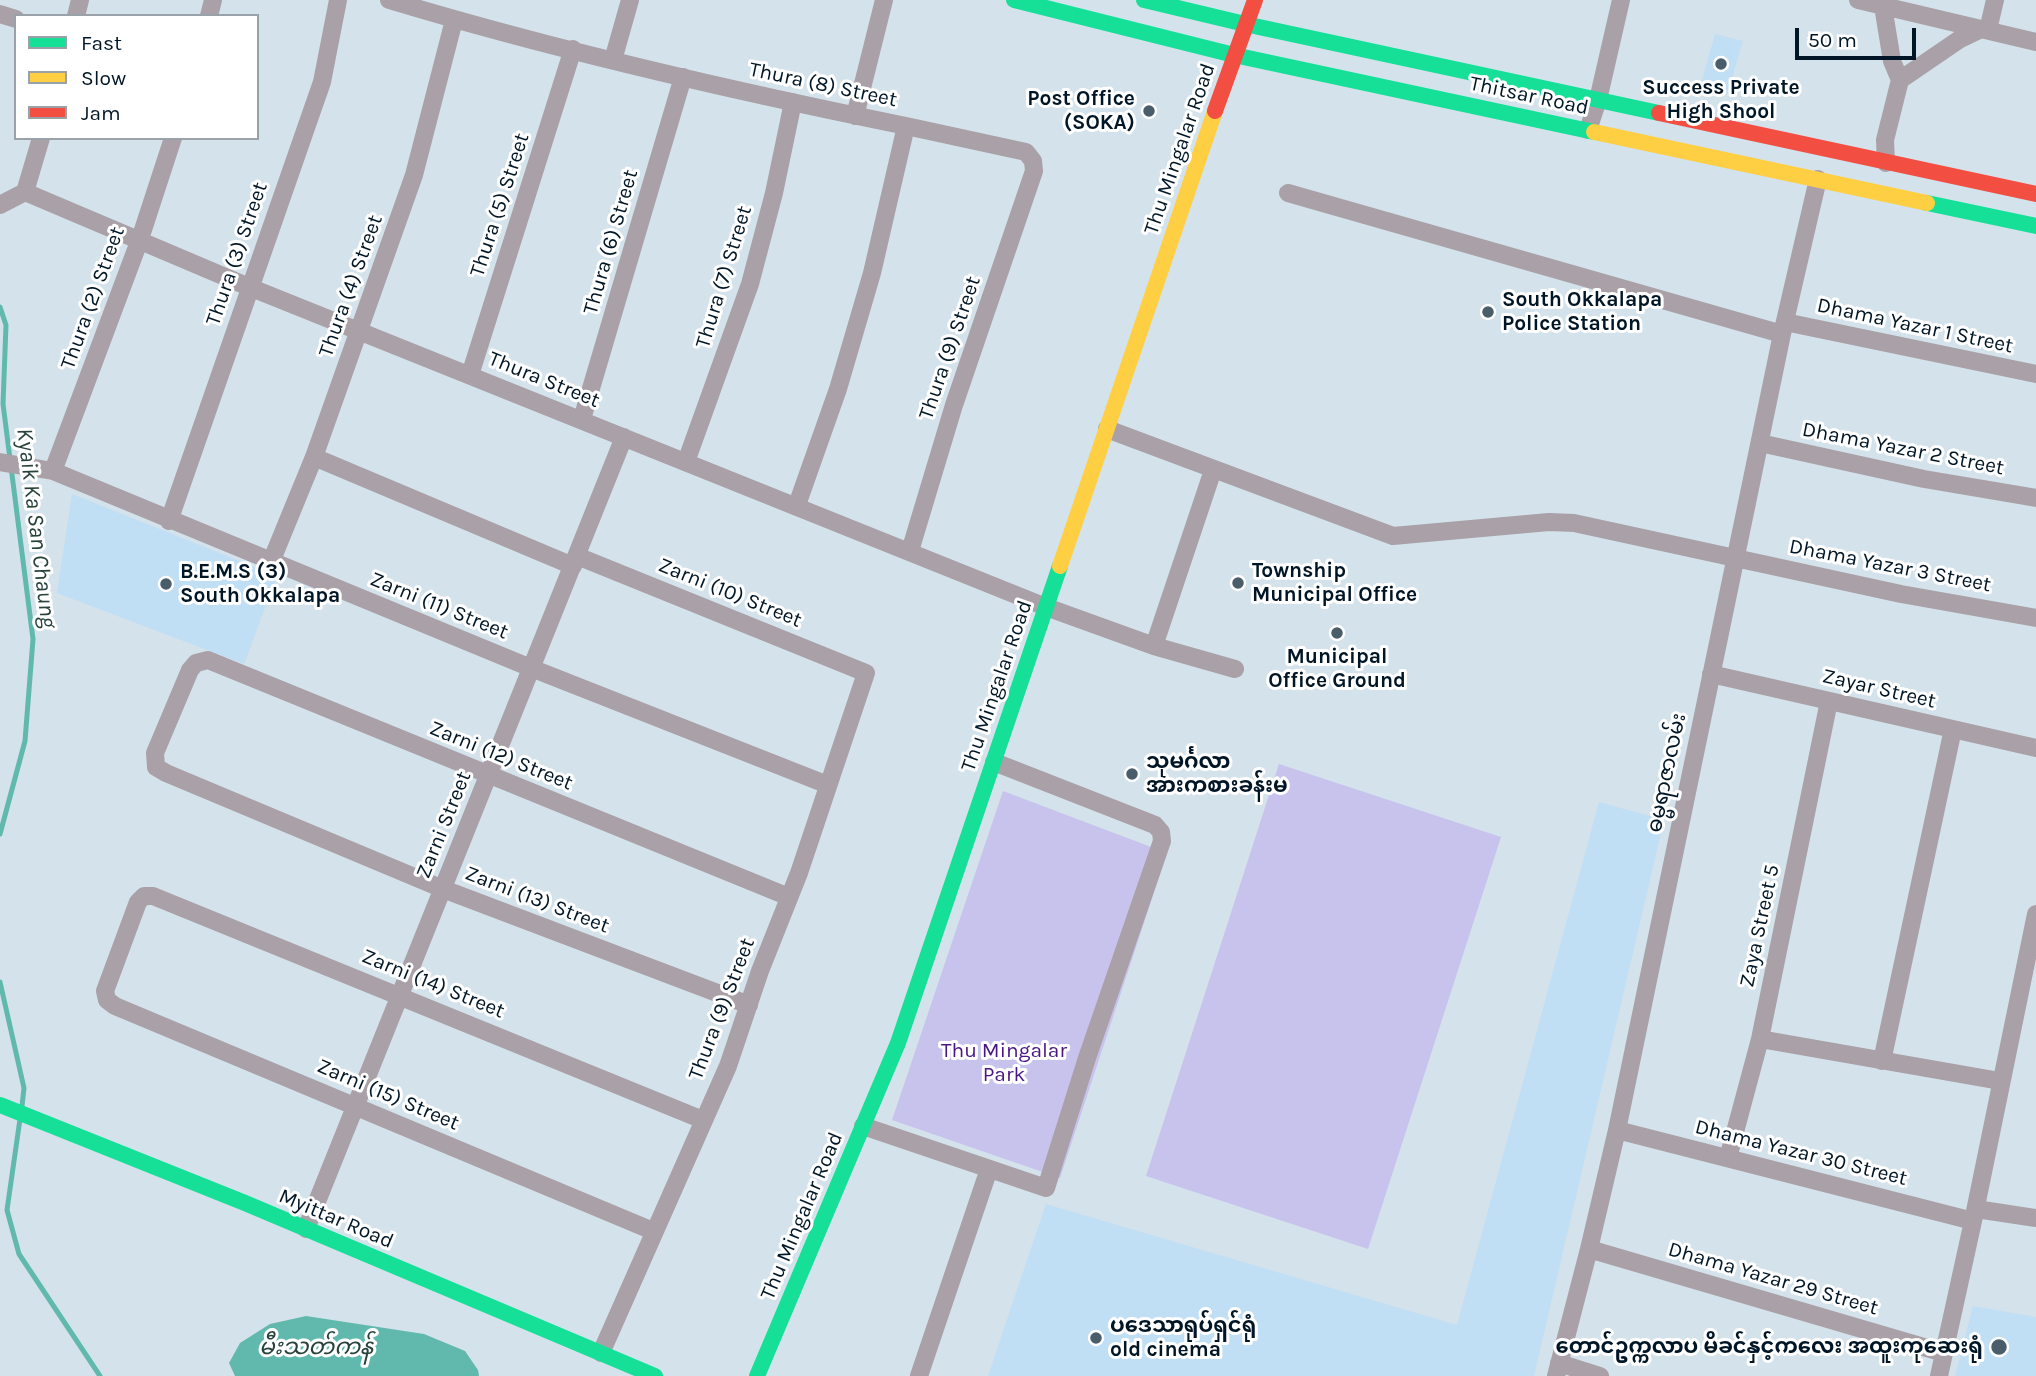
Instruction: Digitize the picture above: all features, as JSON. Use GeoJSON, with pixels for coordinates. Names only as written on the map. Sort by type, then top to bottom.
{"type":"FeatureCollection","features":[{"type":"Feature","properties":{"kind":"main road","name":"Thitsar Road"},"geometry":{"type":"LineString","coordinates":[[1014,0],[1234,55],[2036,226]]}},
{"type":"Feature","properties":{"kind":"main road","name":"Thitsar Road"},"geometry":{"type":"LineString","coordinates":[[1144,0],[2036,194]]}},
{"type":"Feature","properties":{"kind":"main road","name":"Thu Mingalar Road"},"geometry":{"type":"LineString","coordinates":[[757,1376],[898,1043],[1255,0]]}},
{"type":"Feature","properties":{"kind":"main road","name":"Myittar Road"},"geometry":{"type":"LineString","coordinates":[[0,1105],[306,1229],[655,1376]]}},
{"type":"Feature","properties":{"kind":"street","name":"Thura (3) Street"},"geometry":{"type":"LineString","coordinates":[[169,521],[322,82],[338,0]]}},
{"type":"Feature","properties":{"kind":"street","name":"Thura (8) Street"},"geometry":{"type":"LineString","coordinates":[[389,0],[454,20],[613,60],[906,126],[872,272],[838,389],[797,505]]}},
{"type":"Feature","properties":{"kind":"street"},"geometry":{"type":"LineString","coordinates":[[613,60],[630,0]]}},
{"type":"Feature","properties":{"kind":"street"},"geometry":{"type":"LineString","coordinates":[[855,116],[884,0]]}},
{"type":"Feature","properties":{"kind":"street"},"geometry":{"type":"LineString","coordinates":[[1588,130],[1598,100],[1621,0]]}},
{"type":"Feature","properties":{"kind":"street"},"geometry":{"type":"LineString","coordinates":[[1858,0],[2036,42]]}},
{"type":"Feature","properties":{"kind":"street"},"geometry":{"type":"LineString","coordinates":[[1985,30],[1996,0]]}},
{"type":"Feature","properties":{"kind":"street"},"geometry":{"type":"LineString","coordinates":[[1883,6],[1892,61],[1900,80],[1885,140],[1886,163]]}},
{"type":"Feature","properties":{"kind":"street","name":"Thura (4) Street"},"geometry":{"type":"LineString","coordinates":[[271,562],[314,457],[414,175],[454,20]]}},
{"type":"Feature","properties":{"kind":"street"},"geometry":{"type":"LineString","coordinates":[[1900,80],[1960,39],[1985,30]]}},
{"type":"Feature","properties":{"kind":"street","name":"Thura (5) Street"},"geometry":{"type":"LineString","coordinates":[[470,375],[573,49]]}},
{"type":"Feature","properties":{"kind":"street","name":"Thura (6) Street"},"geometry":{"type":"LineString","coordinates":[[582,419],[683,77]]}},
{"type":"Feature","properties":{"kind":"street","name":"Thura (7) Street"},"geometry":{"type":"LineString","coordinates":[[686,462],[750,284],[774,193],[793,102]]}},
{"type":"Feature","properties":{"kind":"street","name":"Thura (9) Street"},"geometry":{"type":"LineString","coordinates":[[906,126],[1026,152],[1034,161],[1034,172],[954,405],[910,551]]}},
{"type":"Feature","properties":{"kind":"street"},"geometry":{"type":"LineString","coordinates":[[0,205],[25,192],[40,140]]}},
{"type":"Feature","properties":{"kind":"street","name":"Thura (2) Street"},"geometry":{"type":"LineString","coordinates":[[53,471],[139,239],[172,140]]}},
{"type":"Feature","properties":{"kind":"street","name":"ဓမ္မရာဇာလမ်း"},"geometry":{"type":"LineString","coordinates":[[1557,1370],[1617,1130],[1783,328],[1818,179]]}},
{"type":"Feature","properties":{"kind":"street","name":"Thura Street"},"geometry":{"type":"LineString","coordinates":[[25,192],[249,287],[1046,607],[1154,646],[1235,669]]}},
{"type":"Feature","properties":{"kind":"street","name":"Dhama Yazar 1 Street"},"geometry":{"type":"LineString","coordinates":[[1288,193],[1783,328],[2036,374]]}},
{"type":"Feature","properties":{"kind":"street","name":"Dhama Yazar 3 Street"},"geometry":{"type":"LineString","coordinates":[[1107,429],[1393,536],[1549,522],[1574,523],[1901,594],[2036,618]]}},
{"type":"Feature","properties":{"kind":"street","name":"Zarni Street"},"geometry":{"type":"LineString","coordinates":[[306,1229],[624,437]]}},
{"type":"Feature","properties":{"kind":"street","name":"Dhama Yazar 2 Street"},"geometry":{"type":"LineString","coordinates":[[1760,443],[1924,479],[2036,498]]}},
{"type":"Feature","properties":{"kind":"street","name":"Zarni (10) Street"},"geometry":{"type":"LineString","coordinates":[[314,457],[866,673]]}},
{"type":"Feature","properties":{"kind":"street","name":"Zarni (11) Street"},"geometry":{"type":"LineString","coordinates":[[0,462],[53,471],[531,668],[828,785]]}},
{"type":"Feature","properties":{"kind":"street"},"geometry":{"type":"LineString","coordinates":[[1154,646],[1213,470]]}},
{"type":"Feature","properties":{"kind":"street","name":"Zarni (12) Street"},"geometry":{"type":"LineString","coordinates":[[195,663],[208,660],[789,897]]}},
{"type":"Feature","properties":{"kind":"street","name":"Zarni (13) Street"},"geometry":{"type":"LineString","coordinates":[[195,663],[155,753],[156,767],[443,889],[749,1004]]}},
{"type":"Feature","properties":{"kind":"street","name":"Thura (9) Street"},"geometry":{"type":"LineString","coordinates":[[601,1353],[728,1066],[866,673]]}},
{"type":"Feature","properties":{"kind":"street","name":"Zayar Street"},"geometry":{"type":"LineString","coordinates":[[1711,674],[2036,748]]}},
{"type":"Feature","properties":{"kind":"street","name":"Zaya Street 5"},"geometry":{"type":"LineString","coordinates":[[1728,1157],[1760,1039],[1829,701]]}},
{"type":"Feature","properties":{"kind":"street"},"geometry":{"type":"LineString","coordinates":[[1882,1061],[1953,729]]}},
{"type":"Feature","properties":{"kind":"street"},"geometry":{"type":"LineString","coordinates":[[863,1126],[1046,1188],[1087,1058],[1162,841],[1161,832],[1155,825],[994,762]]}},
{"type":"Feature","properties":{"kind":"street","name":"Zarni (14) Street"},"geometry":{"type":"LineString","coordinates":[[107,1000],[105,991],[138,902],[144,896],[153,896],[703,1120]]}},
{"type":"Feature","properties":{"kind":"street"},"geometry":{"type":"LineString","coordinates":[[1939,1376],[1975,1215],[2000,1081],[2036,914]]}},
{"type":"Feature","properties":{"kind":"street","name":"Zarni (15) Street"},"geometry":{"type":"LineString","coordinates":[[107,1000],[115,1006],[653,1231]]}},
{"type":"Feature","properties":{"kind":"street"},"geometry":{"type":"LineString","coordinates":[[1760,1039],[2000,1081]]}},
{"type":"Feature","properties":{"kind":"street","name":"Dhama Yazar 30 Street"},"geometry":{"type":"LineString","coordinates":[[1617,1130],[1975,1215],[2036,1218]]}},
{"type":"Feature","properties":{"kind":"street"},"geometry":{"type":"LineString","coordinates":[[919,1376],[989,1169]]}},
{"type":"Feature","properties":{"kind":"street","name":"Dhama Yazar 29 Street"},"geometry":{"type":"LineString","coordinates":[[1589,1249],[1944,1353]]}},
{"type":"Feature","properties":{"kind":"street"},"geometry":{"type":"LineString","coordinates":[[1557,1370],[1600,1376]]}},
{"type":"Feature","properties":{"kind":"shaded area","name":"Success Private High Shool"},"geometry":{"type":"Polygon","coordinates":[[[1715,34],[1743,41],[1727,94],[1700,87],[1715,34]]]}},
{"type":"Feature","properties":{"kind":"shaded area","name":"B.E.M.S (3) South Okkalapa"},"geometry":{"type":"Polygon","coordinates":[[[72,494],[277,576],[244,664],[57,593],[72,494]]]}},
{"type":"Feature","properties":{"kind":"shaded area"},"geometry":{"type":"Polygon","coordinates":[[[1599,802],[1664,820],[1534,1376],[988,1376],[1046,1204],[1457,1325],[1599,802]]]}},
{"type":"Feature","properties":{"kind":"shaded area","name":"တောင်ဥက္ကလာပ မိခင်နှင့်ကလေး အထူးကုဆေးရုံ"},"geometry":{"type":"Polygon","coordinates":[[[1973,1306],[2036,1317],[2036,1376],[1955,1376],[1973,1306]]]}},
{"type":"Feature","properties":{"kind":"green space"},"geometry":{"type":"Polygon","coordinates":[[[1279,764],[1501,837],[1368,1249],[1146,1176],[1279,764]]]}},
{"type":"Feature","properties":{"kind":"green space","name":"Thu Mingalar Park"},"geometry":{"type":"Polygon","coordinates":[[[1003,791],[1167,853],[1060,1178],[892,1120],[1003,791]]]}},
{"type":"Feature","properties":{"kind":"water","name":"မီးသတ်ကန်"},"geometry":{"type":"Polygon","coordinates":[[[306,1316],[424,1334],[465,1351],[479,1376],[235,1376],[229,1363],[240,1343],[270,1324],[306,1316]]]}},
{"type":"Feature","properties":{"kind":"waterway","name":"Kyaik Ka San Chaung"},"geometry":{"type":"LineString","coordinates":[[0,307],[6,325],[3,404],[33,639],[25,741],[0,834]]}},
{"type":"Feature","properties":{"kind":"waterway","name":"Kyaik Ka San Chaung"},"geometry":{"type":"LineString","coordinates":[[0,982],[24,1088],[22,1106]]}},
{"type":"Feature","properties":{"kind":"waterway","name":"Kyaik Ka San Chaung"},"geometry":{"type":"LineString","coordinates":[[20,1119],[7,1210],[19,1254],[100,1376]]}},
{"type":"Feature","properties":{"kind":"traffic: fast"},"geometry":{"type":"LineString","coordinates":[[1014,0],[1234,55],[1594,132]]}},
{"type":"Feature","properties":{"kind":"traffic: fast"},"geometry":{"type":"LineString","coordinates":[[1144,0],[1659,113]]}},
{"type":"Feature","properties":{"kind":"traffic: fast"},"geometry":{"type":"LineString","coordinates":[[1927,203],[2036,226]]}},
{"type":"Feature","properties":{"kind":"traffic: fast"},"geometry":{"type":"LineString","coordinates":[[757,1376],[898,1043],[1060,566]]}},
{"type":"Feature","properties":{"kind":"traffic: fast"},"geometry":{"type":"LineString","coordinates":[[0,1105],[245,1203],[655,1376]]}},
{"type":"Feature","properties":{"kind":"traffic: slow"},"geometry":{"type":"LineString","coordinates":[[1060,566],[1215,111]]}},
{"type":"Feature","properties":{"kind":"traffic: slow"},"geometry":{"type":"LineString","coordinates":[[1594,132],[1927,203]]}},
{"type":"Feature","properties":{"kind":"traffic: jam"},"geometry":{"type":"LineString","coordinates":[[1215,111],[1255,0]]}},
{"type":"Feature","properties":{"kind":"traffic: jam"},"geometry":{"type":"LineString","coordinates":[[1659,113],[2036,194]]}},
{"type":"Feature","properties":{"kind":"place","name":"Success Private High Shool"},"geometry":{"type":"Point","coordinates":[1721,64]}},
{"type":"Feature","properties":{"kind":"place","name":"Post Office (SOKA)"},"geometry":{"type":"Point","coordinates":[1149,111]}},
{"type":"Feature","properties":{"kind":"place","name":"South Okkalapa Police Station"},"geometry":{"type":"Point","coordinates":[1488,312]}},
{"type":"Feature","properties":{"kind":"place","name":"Township Municipal Office"},"geometry":{"type":"Point","coordinates":[1238,583]}},
{"type":"Feature","properties":{"kind":"place","name":"B.E.M.S (3) South Okkalapa"},"geometry":{"type":"Point","coordinates":[166,584]}},
{"type":"Feature","properties":{"kind":"place","name":"Municipal Office Ground"},"geometry":{"type":"Point","coordinates":[1337,633]}},
{"type":"Feature","properties":{"kind":"place","name":"သုမင်္ဂလာ အားကစားခန်းမ"},"geometry":{"type":"Point","coordinates":[1132,774]}},
{"type":"Feature","properties":{"kind":"place","name":"ပဒေသာရုပ်ရှင်ရုံ old cinema"},"geometry":{"type":"Point","coordinates":[1096,1338]}},
{"type":"Feature","properties":{"kind":"place","name":"တောင်ဥက္ကလာပ မိခင်နှင့်ကလေး အထူးကုဆေးရုံ"},"geometry":{"type":"Point","coordinates":[1999,1347]}}]}
